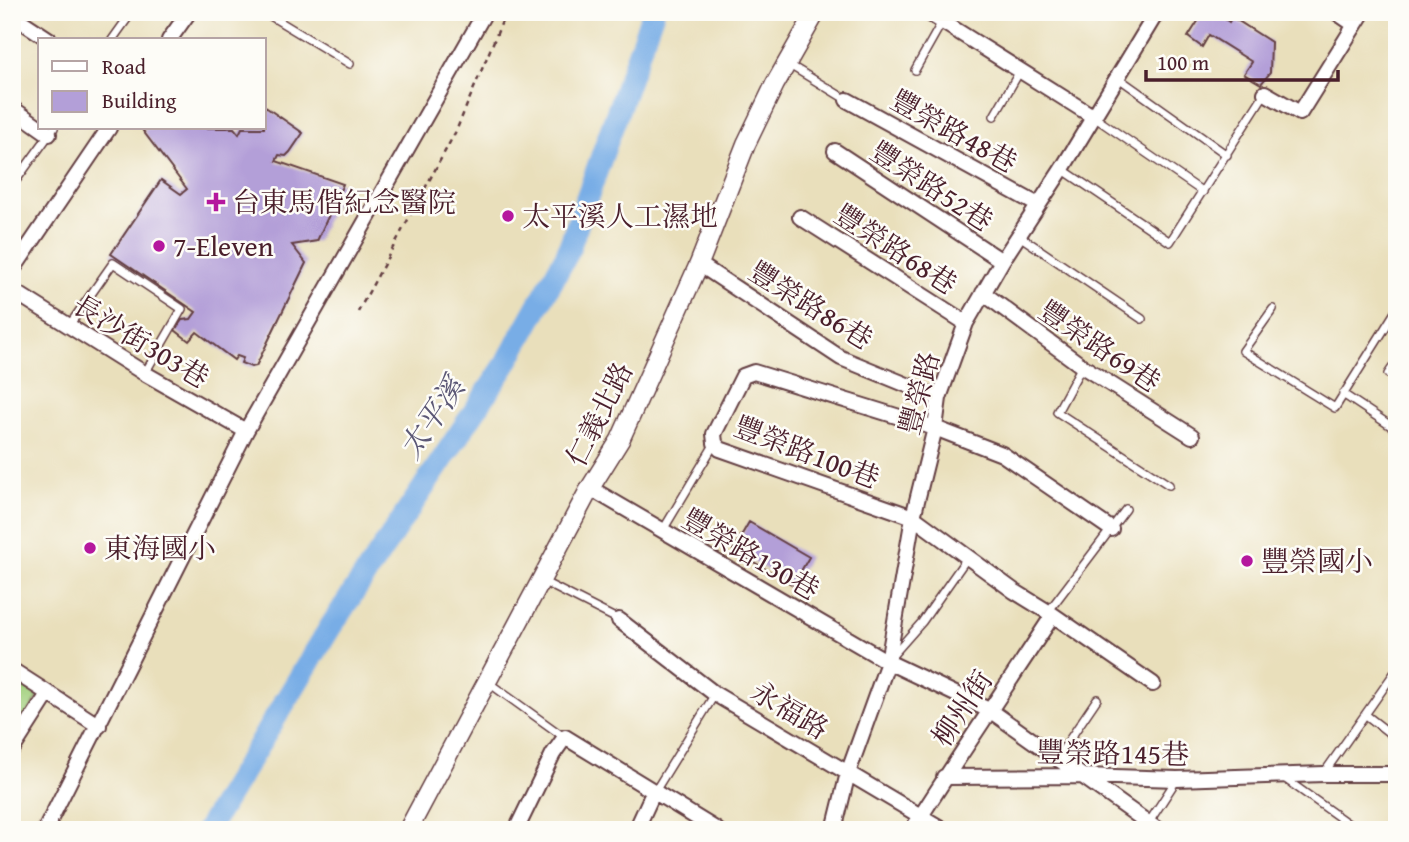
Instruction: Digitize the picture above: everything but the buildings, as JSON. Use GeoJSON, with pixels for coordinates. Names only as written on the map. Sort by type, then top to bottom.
{"type":"FeatureCollection","features":[{"type":"Feature","properties":{"kind":"street"},"geometry":{"type":"LineString","coordinates":[[170,38],[188,12]]}},
{"type":"Feature","properties":{"kind":"street"},"geometry":{"type":"LineString","coordinates":[[45,830],[246,431],[485,12]]}},
{"type":"Feature","properties":{"kind":"street","name":"仁義北路"},"geometry":{"type":"LineString","coordinates":[[408,830],[590,488],[620,440],[699,264],[746,144],[816,12]]}},
{"type":"Feature","properties":{"kind":"street"},"geometry":{"type":"LineString","coordinates":[[927,12],[1094,117]]}},
{"type":"Feature","properties":{"kind":"street","name":"豐榮路"},"geometry":{"type":"LineString","coordinates":[[834,830],[848,773],[888,662],[913,517],[935,428],[939,398],[966,323],[1157,12]]}},
{"type":"Feature","properties":{"kind":"street"},"geometry":{"type":"LineString","coordinates":[[1265,93],[1300,113],[1359,19],[1336,12]]}},
{"type":"Feature","properties":{"kind":"street"},"geometry":{"type":"LineString","coordinates":[[12,15],[47,38]]}},
{"type":"Feature","properties":{"kind":"street","name":"豐榮路48巷"},"geometry":{"type":"LineString","coordinates":[[847,100],[1038,205]]}},
{"type":"Feature","properties":{"kind":"street"},"geometry":{"type":"LineString","coordinates":[[12,108],[38,123]]}},
{"type":"Feature","properties":{"kind":"street"},"geometry":{"type":"LineString","coordinates":[[12,271],[108,130]]}},
{"type":"Feature","properties":{"kind":"street","name":"豐榮路52巷"},"geometry":{"type":"LineString","coordinates":[[835,151],[1002,261]]}},
{"type":"Feature","properties":{"kind":"street","name":"豐榮路68巷"},"geometry":{"type":"LineString","coordinates":[[800,217],[966,323]]}},
{"type":"Feature","properties":{"kind":"street","name":"豐榮路86巷"},"geometry":{"type":"LineString","coordinates":[[699,264],[841,358],[939,398]]}},
{"type":"Feature","properties":{"kind":"street","name":"長沙街303巷"},"geometry":{"type":"LineString","coordinates":[[12,290],[144,373],[246,431]]}},
{"type":"Feature","properties":{"kind":"street","name":"豐榮路69巷"},"geometry":{"type":"LineString","coordinates":[[983,293],[1082,366],[1192,436]]}},
{"type":"Feature","properties":{"kind":"street","name":"豐榮路100巷"},"geometry":{"type":"LineString","coordinates":[[935,428],[754,372],[743,376],[715,434],[715,443],[720,449],[913,517],[967,558],[1153,684]]}},
{"type":"Feature","properties":{"kind":"street"},"geometry":{"type":"LineString","coordinates":[[935,428],[1002,454],[1111,529]]}},
{"type":"Feature","properties":{"kind":"street","name":"豐榮路130巷"},"geometry":{"type":"LineString","coordinates":[[590,488],[888,662],[990,711],[1084,776],[1150,827]]}},
{"type":"Feature","properties":{"kind":"street","name":"柳州街"},"geometry":{"type":"LineString","coordinates":[[912,830],[1050,613]]}},
{"type":"Feature","properties":{"kind":"street","name":"永福路"},"geometry":{"type":"LineString","coordinates":[[619,620],[715,694],[944,830]]}},
{"type":"Feature","properties":{"kind":"street"},"geometry":{"type":"LineString","coordinates":[[12,670],[99,726]]}},
{"type":"Feature","properties":{"kind":"street"},"geometry":{"type":"LineString","coordinates":[[12,750],[48,694]]}},
{"type":"Feature","properties":{"kind":"street"},"geometry":{"type":"LineString","coordinates":[[516,830],[553,754],[565,737],[717,830]]}},
{"type":"Feature","properties":{"kind":"street","name":"豐榮路145巷"},"geometry":{"type":"LineString","coordinates":[[944,777],[1084,776],[1177,779],[1397,774]]}},
{"type":"Feature","properties":{"kind":"street"},"geometry":{"type":"LineString","coordinates":[[636,830],[653,793]]}},
{"type":"Feature","properties":{"kind":"lane"},"geometry":{"type":"LineString","coordinates":[[114,38],[132,12]]}},
{"type":"Feature","properties":{"kind":"lane"},"geometry":{"type":"LineString","coordinates":[[264,12],[350,64]]}},
{"type":"Feature","properties":{"kind":"lane"},"geometry":{"type":"LineString","coordinates":[[915,71],[942,22]]}},
{"type":"Feature","properties":{"kind":"lane"},"geometry":{"type":"LineString","coordinates":[[787,63],[847,100]]}},
{"type":"Feature","properties":{"kind":"lane"},"geometry":{"type":"LineString","coordinates":[[994,116],[1020,71]]}},
{"type":"Feature","properties":{"kind":"lane"},"geometry":{"type":"LineString","coordinates":[[1117,78],[1227,155]]}},
{"type":"Feature","properties":{"kind":"lane"},"geometry":{"type":"LineString","coordinates":[[1062,169],[1170,242],[1265,93]]}},
{"type":"Feature","properties":{"kind":"lane"},"geometry":{"type":"LineString","coordinates":[[1094,117],[1203,192]]}},
{"type":"Feature","properties":{"kind":"lane"},"geometry":{"type":"LineString","coordinates":[[12,186],[51,131]]}},
{"type":"Feature","properties":{"kind":"lane"},"geometry":{"type":"LineString","coordinates":[[1018,235],[1142,319]]}},
{"type":"Feature","properties":{"kind":"lane"},"geometry":{"type":"LineString","coordinates":[[68,327],[113,263],[183,309],[144,373]]}},
{"type":"Feature","properties":{"kind":"lane"},"geometry":{"type":"LineString","coordinates":[[1273,309],[1243,351],[1335,408],[1397,309]]}},
{"type":"Feature","properties":{"kind":"lane"},"geometry":{"type":"LineString","coordinates":[[1388,374],[1397,361]]}},
{"type":"Feature","properties":{"kind":"lane"},"geometry":{"type":"LineString","coordinates":[[1082,366],[1057,412],[1169,485]]}},
{"type":"Feature","properties":{"kind":"lane"},"geometry":{"type":"LineString","coordinates":[[1343,394],[1397,430]]}},
{"type":"Feature","properties":{"kind":"lane"},"geometry":{"type":"LineString","coordinates":[[662,530],[715,443]]}},
{"type":"Feature","properties":{"kind":"lane"},"geometry":{"type":"LineString","coordinates":[[1050,613],[1126,509]]}},
{"type":"Feature","properties":{"kind":"lane"},"geometry":{"type":"LineString","coordinates":[[888,662],[922,622],[967,558]]}},
{"type":"Feature","properties":{"kind":"lane"},"geometry":{"type":"LineString","coordinates":[[541,580],[619,620]]}},
{"type":"Feature","properties":{"kind":"lane"},"geometry":{"type":"LineString","coordinates":[[1324,774],[1397,669]]}},
{"type":"Feature","properties":{"kind":"lane"},"geometry":{"type":"LineString","coordinates":[[487,682],[565,737]]}},
{"type":"Feature","properties":{"kind":"lane"},"geometry":{"type":"LineString","coordinates":[[653,793],[715,694]]}},
{"type":"Feature","properties":{"kind":"lane"},"geometry":{"type":"LineString","coordinates":[[1057,758],[1097,699]]}},
{"type":"Feature","properties":{"kind":"lane"},"geometry":{"type":"LineString","coordinates":[[1366,715],[1397,739]]}},
{"type":"Feature","properties":{"kind":"lane"},"geometry":{"type":"LineString","coordinates":[[1281,775],[1357,830]]}},
{"type":"Feature","properties":{"kind":"lane"},"geometry":{"type":"LineString","coordinates":[[1150,827],[1177,779]]}},
{"type":"Feature","properties":{"kind":"path"},"geometry":{"type":"LineString","coordinates":[[358,312],[456,131],[506,12]]}},
{"type":"Feature","properties":{"kind":"green space"},"geometry":{"type":"Polygon","coordinates":[[[12,679],[39,697],[12,737],[12,679]]]}},
{"type":"Feature","properties":{"kind":"waterway","name":"太平溪"},"geometry":{"type":"LineString","coordinates":[[207,830],[331,626],[506,364],[567,254],[653,12]]}},
{"type":"Feature","properties":{"kind":"place","name":"台東馬偕紀念醫院"},"geometry":{"type":"Point","coordinates":[216,202]}},
{"type":"Feature","properties":{"kind":"place","name":"太平溪人工濕地"},"geometry":{"type":"Point","coordinates":[508,216]}},
{"type":"Feature","properties":{"kind":"place","name":"7-Eleven"},"geometry":{"type":"Point","coordinates":[159,246]}},
{"type":"Feature","properties":{"kind":"place","name":"東海國小"},"geometry":{"type":"Point","coordinates":[90,548]}},
{"type":"Feature","properties":{"kind":"place","name":"豐榮國小"},"geometry":{"type":"Point","coordinates":[1247,561]}}]}
